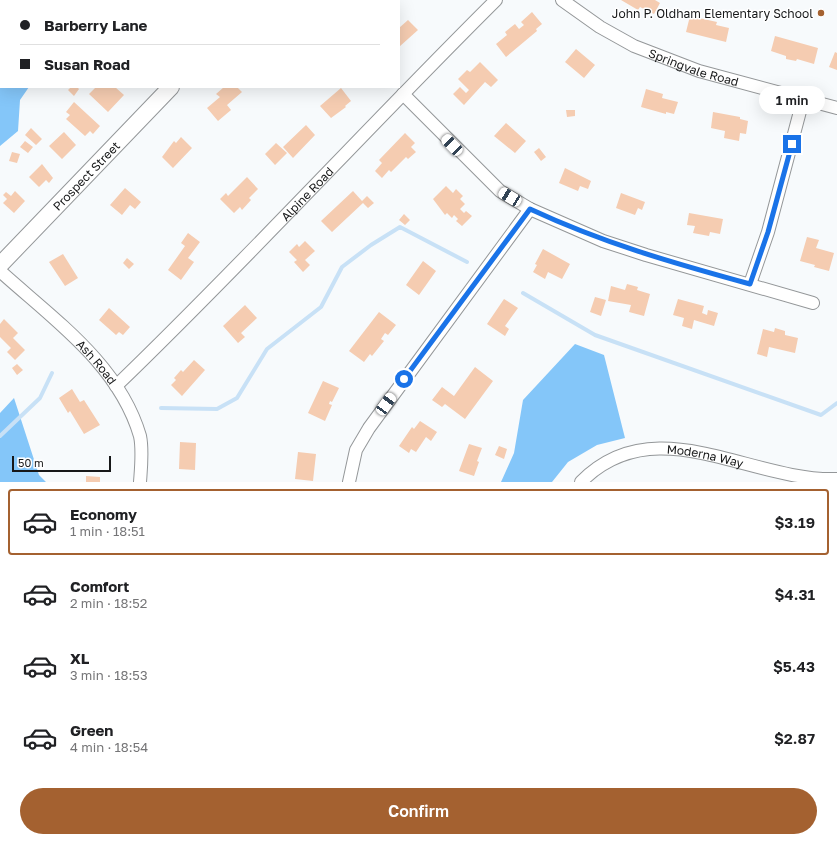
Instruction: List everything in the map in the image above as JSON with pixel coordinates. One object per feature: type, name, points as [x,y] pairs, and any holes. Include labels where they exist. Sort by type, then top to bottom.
[{"type":"street","name":"Alpine Road","points":[[116,386],[180,325],[496,0]]},
{"type":"street","name":"Springvale Road","points":[[562,0],[600,27],[634,46],[699,71],[837,108]]},
{"type":"street","name":"Prospect Street","points":[[0,265],[170,88]]},
{"type":"street","points":[[403,94],[500,191],[530,209],[570,227],[625,248],[813,303]]},
{"type":"street","points":[[750,284],[768,232],[803,100]]},
{"type":"street","points":[[349,482],[356,450],[369,428],[530,209]]},
{"type":"street","name":"Ash Road","points":[[0,271],[77,340],[102,366],[122,393],[140,437],[140,482]]},
{"type":"street","name":"Moderna Way","points":[[581,482],[600,465],[628,452],[670,448],[786,474],[817,479],[837,479]]},
{"type":"shaded area","points":[[0,88],[28,88],[20,100],[18,131],[0,146]]},
{"type":"shaded area","points":[[575,344],[604,355],[625,438],[597,445],[568,462],[552,482],[501,482],[514,453],[523,400]]},
{"type":"shaded area","points":[[14,398],[39,475],[46,482],[0,482],[0,413]]},
{"type":"building","points":[[621,0],[655,0],[660,3],[654,14],[640,7],[638,10]]},
{"type":"building","points":[[532,12],[542,24],[536,29],[537,31],[506,57],[496,44],[507,35],[505,32],[515,24],[519,29],[524,25],[521,22]]},
{"type":"building","points":[[690,16],[717,22],[716,25],[729,28],[726,42],[686,32]]},
{"type":"building","points":[[408,20],[418,30],[400,46],[400,27]]},
{"type":"building","points":[[775,36],[818,48],[814,64],[797,59],[796,61],[786,59],[786,56],[771,51]]},
{"type":"building","points":[[576,49],[595,65],[584,78],[565,62]]},
{"type":"building","points":[[835,52],[837,53],[837,70],[829,67]]},
{"type":"building","points":[[480,62],[498,80],[491,87],[485,82],[464,105],[453,94],[460,87],[466,93],[469,90],[458,79],[467,70],[470,72]]},
{"type":"building","points":[[70,88],[79,89],[74,96],[68,90]]},
{"type":"building","points":[[95,88],[116,88],[124,95],[108,112],[89,94]]},
{"type":"building","points":[[223,88],[238,88],[242,92],[227,105],[231,110],[218,121],[207,108],[220,97],[216,94]]},
{"type":"building","points":[[341,88],[351,101],[345,106],[346,107],[331,118],[320,106]]},
{"type":"building","points":[[646,89],[663,94],[662,98],[678,102],[674,114],[666,112],[666,114],[641,107]]},
{"type":"building","points":[[74,102],[100,126],[93,134],[90,131],[85,136],[66,119],[70,115],[66,112]]},
{"type":"building","points":[[566,110],[575,110],[575,116],[567,117]]},
{"type":"building","points":[[713,112],[740,117],[740,119],[748,121],[746,134],[740,133],[739,141],[724,138],[725,131],[711,128]]},
{"type":"building","points":[[506,123],[526,141],[515,153],[494,136]]},
{"type":"building","points":[[306,125],[315,135],[293,158],[283,147]]},
{"type":"building","points":[[31,128],[42,139],[36,145],[25,135]]},
{"type":"building","points":[[64,132],[76,145],[62,159],[49,146]]},
{"type":"building","points":[[405,133],[415,143],[411,147],[416,152],[408,159],[406,157],[391,172],[389,170],[382,178],[375,171],[382,163],[379,160]]},
{"type":"building","points":[[181,137],[192,148],[173,168],[162,157],[174,141],[176,143]]},
{"type":"building","points":[[25,141],[33,147],[28,153],[20,147]]},
{"type":"building","points":[[276,143],[287,153],[275,165],[265,154]]},
{"type":"building","points":[[539,148],[546,157],[541,161],[534,152]]},
{"type":"building","points":[[12,152],[20,154],[17,163],[9,161]]},
{"type":"building","points":[[42,164],[53,178],[49,183],[46,180],[39,187],[29,177]]},
{"type":"building","points":[[565,168],[591,181],[588,189],[580,186],[578,191],[559,183]]},
{"type":"building","points":[[247,177],[258,189],[249,198],[251,200],[242,210],[240,207],[234,213],[220,199],[226,193],[228,196]]},
{"type":"building","points":[[446,186],[453,193],[456,189],[463,196],[460,199],[465,204],[460,209],[464,213],[466,211],[472,216],[462,226],[456,221],[458,219],[454,215],[452,218],[447,213],[445,215],[433,199]]},
{"type":"building","points":[[125,188],[141,202],[135,209],[130,205],[122,215],[110,205]]},
{"type":"building","points":[[15,191],[25,201],[14,213],[3,203],[7,199],[3,195],[6,192],[11,196]]},
{"type":"building","points":[[353,191],[362,201],[367,196],[374,203],[368,208],[363,203],[332,232],[321,221]]},
{"type":"building","points":[[621,193],[645,202],[642,210],[638,208],[635,215],[616,208]]},
{"type":"building","points":[[689,213],[723,219],[720,234],[710,232],[709,236],[693,233],[695,226],[687,225]]},
{"type":"building","points":[[404,214],[410,220],[405,225],[399,220]]},
{"type":"building","points":[[188,233],[200,242],[188,258],[194,262],[181,280],[168,270],[185,246],[181,243]]},
{"type":"building","points":[[807,237],[819,240],[816,248],[834,253],[829,271],[800,261]]},
{"type":"building","points":[[305,241],[315,251],[305,260],[310,265],[303,272],[294,262],[297,260],[289,252],[297,244],[299,247]]},
{"type":"building","points":[[543,249],[570,264],[562,279],[548,272],[545,279],[533,272],[537,265],[535,264]]},
{"type":"building","points":[[63,254],[78,278],[65,286],[49,262]]},
{"type":"building","points":[[127,258],[134,264],[129,269],[123,263]]},
{"type":"building","points":[[423,261],[436,271],[419,295],[406,285]]},
{"type":"building","points":[[627,284],[638,287],[637,290],[650,294],[644,316],[629,312],[631,305],[608,301],[611,286],[625,290]]},
{"type":"building","points":[[595,297],[606,300],[601,316],[590,312]]},
{"type":"building","points":[[504,299],[518,308],[505,326],[509,329],[505,336],[487,324]]},
{"type":"building","points":[[678,299],[704,306],[702,313],[707,315],[708,310],[718,313],[714,326],[694,320],[692,329],[682,326],[684,318],[673,315]]},
{"type":"building","points":[[245,305],[257,318],[241,333],[245,337],[238,343],[223,326]]},
{"type":"building","points":[[109,308],[130,327],[123,335],[119,332],[116,335],[99,320]]},
{"type":"building","points":[[379,312],[396,325],[388,335],[385,333],[381,339],[384,341],[372,356],[370,354],[364,362],[349,351]]},
{"type":"building","points":[[4,319],[18,333],[13,338],[25,350],[15,360],[7,352],[11,348],[0,337],[0,324]]},
{"type":"building","points":[[775,328],[785,331],[785,335],[798,338],[795,353],[769,347],[767,357],[757,354],[763,329],[774,332]]},
{"type":"building","points":[[194,360],[205,370],[182,396],[171,385],[176,380],[174,378],[181,370],[183,372]]},
{"type":"building","points":[[17,364],[23,370],[17,375],[12,368]]},
{"type":"building","points":[[475,367],[493,381],[465,419],[445,404],[442,407],[432,400],[442,387],[454,396]]},
{"type":"building","points":[[323,381],[339,388],[332,402],[330,401],[329,404],[332,405],[325,421],[308,413]]},
{"type":"building","points":[[72,389],[80,402],[84,400],[100,425],[84,434],[70,411],[68,413],[59,398]]},
{"type":"building","points":[[420,421],[437,432],[431,441],[426,437],[416,452],[411,449],[409,453],[399,446],[412,427],[414,429]]},
{"type":"building","points":[[180,442],[196,443],[195,470],[179,469]]},
{"type":"building","points":[[469,444],[482,448],[477,461],[479,462],[474,476],[459,471]]},
{"type":"building","points":[[499,446],[507,449],[504,459],[495,455]]},
{"type":"building","points":[[298,452],[316,454],[313,481],[295,479]]},
{"type":"building","points":[[86,476],[100,477],[100,482],[86,482]]},
{"type":"waterway","points":[[161,408],[217,409],[237,398],[267,349],[321,307],[342,267],[371,245],[400,227],[467,262]]},
{"type":"waterway","points":[[523,293],[595,335],[821,415],[837,403]]},
{"type":"waterway","points":[[0,436],[40,398],[52,373]]},
{"type":"place","name":"John P. Oldham Elementary School","points":[[821,13]]},
{"type":"route","points":[[404,379],[530,209],[603,241],[646,255],[750,284],[768,232],[792,144]]}]
